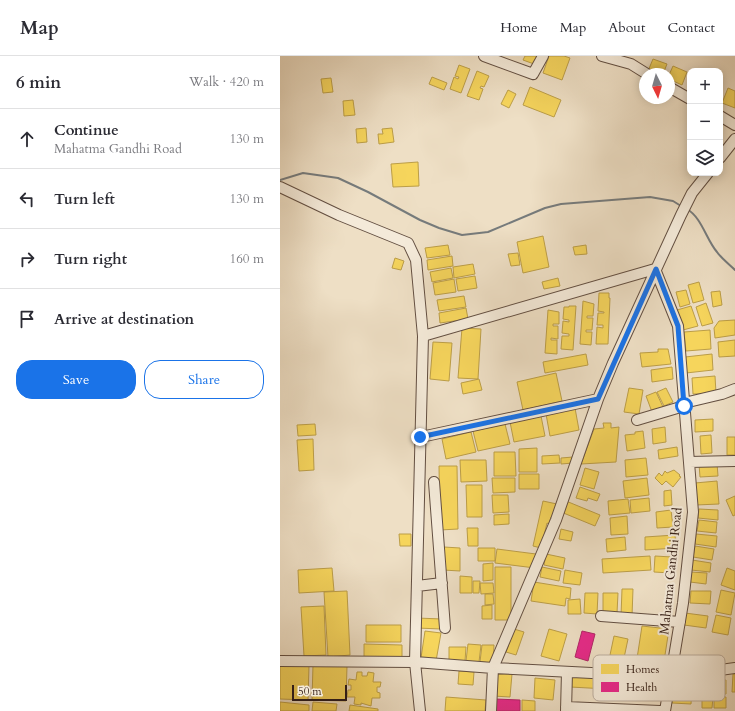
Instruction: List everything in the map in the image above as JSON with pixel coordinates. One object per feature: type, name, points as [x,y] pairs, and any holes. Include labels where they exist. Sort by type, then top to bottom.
[{"type":"street","points":[[484,56],[533,74],[543,56]]},
{"type":"street","points":[[602,56],[631,64],[639,69]]},
{"type":"street","points":[[675,90],[687,97]]},
{"type":"street","points":[[723,118],[735,125]]},
{"type":"street","points":[[723,154],[735,139]]},
{"type":"street","points":[[491,711],[493,668],[556,520],[598,399],[656,269],[692,193],[706,176]]},
{"type":"street","points":[[280,187],[339,215],[408,243],[416,260],[423,336],[415,662],[420,711]]},
{"type":"street","points":[[423,336],[656,269]]},
{"type":"street","name":"Mahatma Gandhi Road","points":[[656,269],[678,326],[693,512],[680,622],[674,655]]},
{"type":"street","points":[[637,420],[735,389]]},
{"type":"street","points":[[420,437],[598,399]]},
{"type":"street","points":[[689,462],[735,461]]},
{"type":"street","points":[[434,482],[446,628]]},
{"type":"street","points":[[417,586],[442,583]]},
{"type":"street","points":[[601,616],[680,622]]},
{"type":"street","points":[[280,661],[415,662],[593,673]]},
{"type":"street","points":[[725,669],[735,668]]},
{"type":"street","points":[[566,672],[566,709],[660,711]]},
{"type":"street","name":"Mahatma Gandhi Road","points":[[665,711],[666,701]]},
{"type":"building: Homes","points":[[525,56],[537,56],[534,64],[523,60]]},
{"type":"building: Homes","points":[[549,56],[564,56],[570,58],[562,80],[543,73]]},
{"type":"building: Homes","points":[[653,59],[667,64],[665,68],[649,68]]},
{"type":"building: Homes","points":[[459,65],[470,69],[461,93],[450,89],[454,77],[458,79],[459,77],[455,76]]},
{"type":"building: Homes","points":[[673,66],[687,72],[682,85],[675,82],[675,68],[672,68]]},
{"type":"building: Homes","points":[[477,71],[489,76],[484,87],[481,86],[480,88],[483,89],[479,100],[467,96]]},
{"type":"building: Homes","points":[[432,77],[447,83],[444,90],[429,84]]},
{"type":"building: Homes","points":[[331,78],[333,92],[323,93],[321,79]]},
{"type":"building: Homes","points":[[530,87],[561,100],[554,117],[523,105]]},
{"type":"building: Homes","points":[[728,88],[735,91],[735,108],[723,103]]},
{"type":"building: Homes","points":[[508,90],[516,94],[509,108],[501,104]]},
{"type":"building: Homes","points":[[353,100],[355,115],[344,116],[343,101]]},
{"type":"building: Homes","points":[[366,128],[367,142],[357,143],[356,129]]},
{"type":"building: Homes","points":[[392,128],[394,142],[379,144],[378,134],[383,134],[382,129]]},
{"type":"building: Homes","points":[[418,162],[419,186],[393,187],[391,164]]},
{"type":"building: Homes","points":[[543,236],[549,267],[523,273],[517,242]]},
{"type":"building: Homes","points":[[448,245],[450,255],[427,258],[425,248]]},
{"type":"building: Homes","points":[[586,245],[587,254],[575,255],[573,247]]},
{"type":"building: Homes","points":[[518,253],[520,265],[511,266],[508,254]]},
{"type":"building: Homes","points":[[452,256],[453,266],[428,270],[427,260]]},
{"type":"building: Homes","points":[[395,258],[404,261],[401,270],[392,268]]},
{"type":"building: Homes","points":[[473,264],[475,274],[454,278],[453,267]]},
{"type":"building: Homes","points":[[451,268],[453,278],[432,282],[430,272]]},
{"type":"building: Homes","points":[[475,276],[477,288],[458,291],[456,279]]},
{"type":"building: Homes","points":[[558,278],[560,286],[544,289],[542,282]]},
{"type":"building: Homes","points":[[454,279],[456,292],[435,295],[433,283]]},
{"type":"building: Homes","points":[[699,282],[704,300],[693,303],[688,285]]},
{"type":"building: Homes","points":[[686,290],[690,304],[680,307],[676,292]]},
{"type":"building: Homes","points":[[720,291],[722,305],[713,307],[711,292]]},
{"type":"building: Homes","points":[[599,293],[609,293],[610,298],[608,344],[596,344],[597,327],[603,328],[603,325],[597,325],[598,313],[604,313],[598,311]]},
{"type":"building: Homes","points":[[464,296],[466,307],[439,311],[437,300]]},
{"type":"building: Homes","points":[[583,301],[594,304],[593,316],[587,316],[587,318],[593,318],[592,330],[586,330],[586,332],[592,332],[591,345],[580,344]]},
{"type":"building: Homes","points":[[706,303],[713,323],[702,326],[696,307]]},
{"type":"building: Homes","points":[[576,306],[573,350],[561,349],[562,336],[569,336],[569,334],[562,333],[563,321],[569,322],[569,320],[563,319],[564,307]]},
{"type":"building: Homes","points":[[691,306],[698,326],[683,330],[677,310]]},
{"type":"building: Homes","points":[[466,308],[468,319],[440,323],[439,313]]},
{"type":"building: Homes","points":[[548,310],[559,312],[559,324],[553,324],[553,326],[558,326],[558,339],[551,338],[551,340],[557,340],[557,354],[545,353]]},
{"type":"building: Homes","points":[[735,320],[735,335],[715,338],[714,328],[719,321]]},
{"type":"building: Homes","points":[[462,328],[481,329],[478,379],[458,378]]},
{"type":"building: Homes","points":[[710,330],[711,349],[686,351],[684,332]]},
{"type":"building: Homes","points":[[735,340],[735,356],[719,357],[718,342]]},
{"type":"building: Homes","points":[[433,342],[452,343],[449,381],[430,379]]},
{"type":"building: Homes","points":[[658,349],[668,349],[671,364],[642,367],[640,353],[658,352]]},
{"type":"building: Homes","points":[[586,354],[588,365],[545,373],[543,362]]},
{"type":"building: Homes","points":[[712,354],[713,370],[686,373],[685,357]]},
{"type":"building: Homes","points":[[672,367],[673,379],[652,382],[651,370]]},
{"type":"building: Homes","points":[[556,373],[562,401],[523,410],[517,382]]},
{"type":"building: Homes","points":[[715,376],[716,393],[693,394],[692,378]]},
{"type":"building: Homes","points":[[479,379],[482,390],[463,394],[461,383]]},
{"type":"building: Homes","points":[[629,388],[643,390],[639,414],[624,412]]},
{"type":"building: Homes","points":[[666,388],[673,402],[664,406],[657,392]]},
{"type":"building: Homes","points":[[656,392],[663,407],[652,412],[646,396]]},
{"type":"building: Homes","points":[[575,408],[579,430],[550,436],[546,414]]},
{"type":"building: Homes","points":[[541,416],[545,436],[514,442],[510,422]]},
{"type":"building: Homes","points":[[713,419],[713,431],[695,432],[695,420]]},
{"type":"building: Homes","points":[[603,423],[611,423],[611,428],[619,427],[616,462],[581,464],[594,429],[604,428]]},
{"type":"building: Homes","points":[[315,424],[316,435],[298,436],[297,425]]},
{"type":"building: Homes","points":[[505,424],[510,444],[478,451],[473,431]]},
{"type":"building: Homes","points":[[665,427],[666,442],[653,444],[652,429]]},
{"type":"building: Homes","points":[[643,431],[645,448],[627,451],[625,435]]},
{"type":"building: Homes","points":[[471,432],[476,452],[446,459],[442,439]]},
{"type":"building: Homes","points":[[711,435],[712,453],[701,454],[700,436]]},
{"type":"building: Homes","points":[[727,437],[735,437],[735,455],[727,455]]},
{"type":"building: Homes","points":[[313,439],[314,470],[299,471],[297,440]]},
{"type":"building: Homes","points":[[677,447],[678,456],[659,459],[658,450]]},
{"type":"building: Homes","points":[[537,448],[537,472],[519,472],[519,449]]},
{"type":"building: Homes","points":[[494,452],[515,452],[516,476],[494,476]]},
{"type":"building: Homes","points":[[559,455],[560,463],[542,464],[542,456]]},
{"type":"building: Homes","points":[[573,457],[573,463],[561,464],[561,458]]},
{"type":"building: Homes","points":[[646,458],[648,475],[626,477],[625,460]]},
{"type":"building: Homes","points":[[460,460],[486,460],[487,481],[461,482]]},
{"type":"building: Homes","points":[[717,463],[718,476],[700,477],[699,464]]},
{"type":"building: Homes","points":[[439,466],[457,466],[458,529],[440,530]]},
{"type":"building: Homes","points":[[585,468],[599,472],[594,489],[580,485]]},
{"type":"building: Homes","points":[[674,470],[681,477],[673,487],[666,481],[662,485],[655,478],[659,473],[662,476],[665,471],[667,473]]},
{"type":"building: Homes","points":[[519,474],[539,474],[539,489],[519,489]]},
{"type":"building: Homes","points":[[492,478],[515,478],[515,492],[493,493]]},
{"type":"building: Homes","points":[[647,478],[649,495],[625,498],[623,481]]},
{"type":"building: Homes","points":[[717,481],[719,504],[696,505],[695,483]]},
{"type":"building: Homes","points":[[466,485],[482,485],[482,517],[467,517]]},
{"type":"building: Homes","points":[[580,487],[600,494],[597,501],[588,498],[587,501],[576,498]]},
{"type":"building: Homes","points":[[671,490],[672,505],[664,506],[664,491]]},
{"type":"building: Homes","points":[[492,495],[508,495],[509,512],[493,513]]},
{"type":"building: Homes","points":[[735,496],[735,515],[733,516],[726,500]]},
{"type":"building: Homes","points":[[649,498],[650,511],[631,513],[630,500]]},
{"type":"building: Homes","points":[[628,499],[630,513],[609,515],[608,501]]},
{"type":"building: Homes","points":[[543,501],[557,504],[554,518],[551,517],[549,524],[547,523],[541,548],[533,546]]},
{"type":"building: Homes","points":[[566,501],[600,515],[595,526],[561,512]]},
{"type":"building: Homes","points":[[699,509],[718,510],[718,520],[698,518]]},
{"type":"building: Homes","points":[[671,510],[673,527],[657,528],[656,512]]},
{"type":"building: Homes","points":[[509,514],[509,524],[494,525],[494,515]]},
{"type":"building: Homes","points":[[627,516],[628,534],[611,535],[610,518]]},
{"type":"building: Homes","points":[[699,520],[717,522],[716,533],[697,531]]},
{"type":"building: Homes","points":[[467,528],[478,528],[478,546],[468,546]]},
{"type":"building: Homes","points":[[561,529],[573,532],[571,541],[559,539]]},
{"type":"building: Homes","points":[[399,534],[411,534],[411,546],[400,546]]},
{"type":"building: Homes","points":[[696,534],[717,536],[716,547],[695,544]]},
{"type":"building: Homes","points":[[675,535],[676,548],[645,550],[645,537]]},
{"type":"building: Homes","points":[[625,537],[626,550],[607,552],[606,539]]},
{"type":"building: Homes","points":[[695,546],[714,549],[712,560],[693,557]]},
{"type":"building: Homes","points":[[444,547],[460,548],[460,571],[443,570]]},
{"type":"building: Homes","points":[[478,548],[495,548],[495,561],[478,561]]},
{"type":"building: Homes","points":[[497,549],[536,554],[535,568],[495,563]]},
{"type":"building: Homes","points":[[546,554],[565,558],[563,569],[544,565]]},
{"type":"building: Homes","points":[[650,556],[651,570],[603,573],[602,559]]},
{"type":"building: Homes","points":[[655,556],[672,557],[671,573],[654,572]]},
{"type":"building: Homes","points":[[692,560],[711,563],[710,572],[691,570]]},
{"type":"building: Homes","points":[[493,563],[493,580],[483,581],[483,564]]},
{"type":"building: Homes","points":[[495,567],[511,567],[511,620],[495,620]]},
{"type":"building: Homes","points":[[542,567],[561,571],[559,581],[540,577]]},
{"type":"building: Homes","points":[[332,568],[334,591],[299,593],[298,570]]},
{"type":"building: Homes","points":[[727,568],[735,571],[735,590],[721,585]]},
{"type":"building: Homes","points":[[565,570],[582,573],[580,585],[563,583]]},
{"type":"building: Homes","points":[[691,572],[707,573],[706,584],[690,582]]},
{"type":"building: Homes","points":[[460,576],[472,577],[472,593],[460,593]]},
{"type":"building: Homes","points":[[473,581],[480,581],[479,593],[473,593]]},
{"type":"building: Homes","points":[[534,582],[571,588],[570,599],[566,598],[565,606],[531,601]]},
{"type":"building: Homes","points":[[480,583],[493,583],[494,593],[481,594]]},
{"type":"building: Homes","points":[[622,589],[633,589],[632,616],[621,616]]},
{"type":"building: Homes","points":[[721,590],[735,593],[731,615],[716,612]]},
{"type":"building: Homes","points":[[347,591],[350,655],[328,657],[324,592]]},
{"type":"building: Homes","points":[[691,591],[711,591],[710,604],[690,603]]},
{"type":"building: Homes","points":[[585,593],[598,593],[597,614],[584,613]]},
{"type":"building: Homes","points":[[603,593],[618,593],[617,613],[603,613]]},
{"type":"building: Homes","points":[[485,594],[493,594],[494,604],[485,605]]},
{"type":"building: Homes","points":[[580,599],[581,614],[568,614],[568,600]]},
{"type":"building: Homes","points":[[492,605],[492,619],[482,619],[482,606]]},
{"type":"building: Homes","points":[[324,606],[326,655],[304,656],[301,607]]},
{"type":"building: Homes","points":[[685,613],[708,616],[706,628],[684,625]]},
{"type":"building: Homes","points":[[716,615],[731,618],[728,635],[712,632]]},
{"type":"building: Homes","points":[[417,618],[442,619],[441,629],[417,628]]},
{"type":"building: Homes","points":[[366,625],[401,625],[401,642],[366,642]]},
{"type":"building: Homes","points":[[642,626],[669,629],[665,655],[638,655]]},
{"type":"building: Homes","points":[[514,629],[524,632],[516,655],[506,652]]},
{"type":"building: Homes","points":[[549,629],[567,634],[559,661],[541,656]]},
{"type":"building: Homes","points":[[425,631],[441,633],[436,661],[421,658]]},
{"type":"building: Homes","points":[[614,636],[628,639],[625,655],[610,655]]},
{"type":"building: Homes","points":[[364,644],[402,645],[402,657],[364,657]]},
{"type":"building: Homes","points":[[468,644],[481,645],[479,662],[466,661]]},
{"type":"building: Homes","points":[[482,645],[494,645],[493,663],[480,662]]},
{"type":"building: Homes","points":[[449,647],[466,647],[465,661],[449,660]]},
{"type":"building: Homes","points":[[280,665],[309,666],[308,700],[280,699]]},
{"type":"building: Homes","points":[[313,665],[347,666],[346,701],[312,700]]},
{"type":"building: Homes","points":[[459,671],[474,672],[473,685],[458,684]]},
{"type":"building: Homes","points":[[357,672],[362,672],[362,676],[367,676],[368,672],[374,673],[373,682],[381,682],[380,687],[377,687],[377,692],[380,693],[380,698],[372,698],[371,706],[361,703],[361,705],[354,704],[355,697],[347,697],[348,690],[351,690],[351,685],[348,685],[349,679],[356,680]]},
{"type":"building: Homes","points":[[494,674],[512,674],[510,697],[493,696]]},
{"type":"building: Homes","points":[[571,674],[593,675],[593,688],[570,687]]},
{"type":"building: Homes","points":[[733,674],[735,674],[735,692],[732,692]]},
{"type":"building: Homes","points":[[535,678],[555,680],[553,700],[534,698]]},
{"type":"building: Homes","points":[[725,680],[726,680],[725,694]]},
{"type":"building: Homes","points":[[446,697],[486,700],[485,711],[445,711]]},
{"type":"building: Homes","points":[[726,697],[726,708],[714,708],[714,701],[725,701]]},
{"type":"building: Homes","points":[[522,700],[535,701],[535,711],[522,711]]},
{"type":"building: Homes","points":[[672,701],[691,701],[691,704],[672,703]]},
{"type":"building: Homes","points":[[702,701],[713,701],[712,708],[702,708]]},
{"type":"building: Homes","points":[[280,702],[309,705],[309,711],[280,711]]},
{"type":"building: Homes","points":[[313,702],[337,704],[336,711],[312,711]]},
{"type":"building: Homes","points":[[350,705],[378,709],[378,711],[349,711]]},
{"type":"building: Health","points":[[582,631],[595,634],[588,661],[575,657]]},
{"type":"building: Health","points":[[495,699],[520,700],[520,711],[495,711]]},
{"type":"waterway","points":[[280,180],[303,173],[338,178],[368,192],[420,220],[462,235],[488,232],[545,208],[561,204],[650,197],[673,201],[681,206]]},
{"type":"waterway","points":[[687,209],[700,223],[719,255],[735,270]]},
{"type":"route","points":[[420,437],[598,399],[656,269],[678,326],[684,406]]}]
